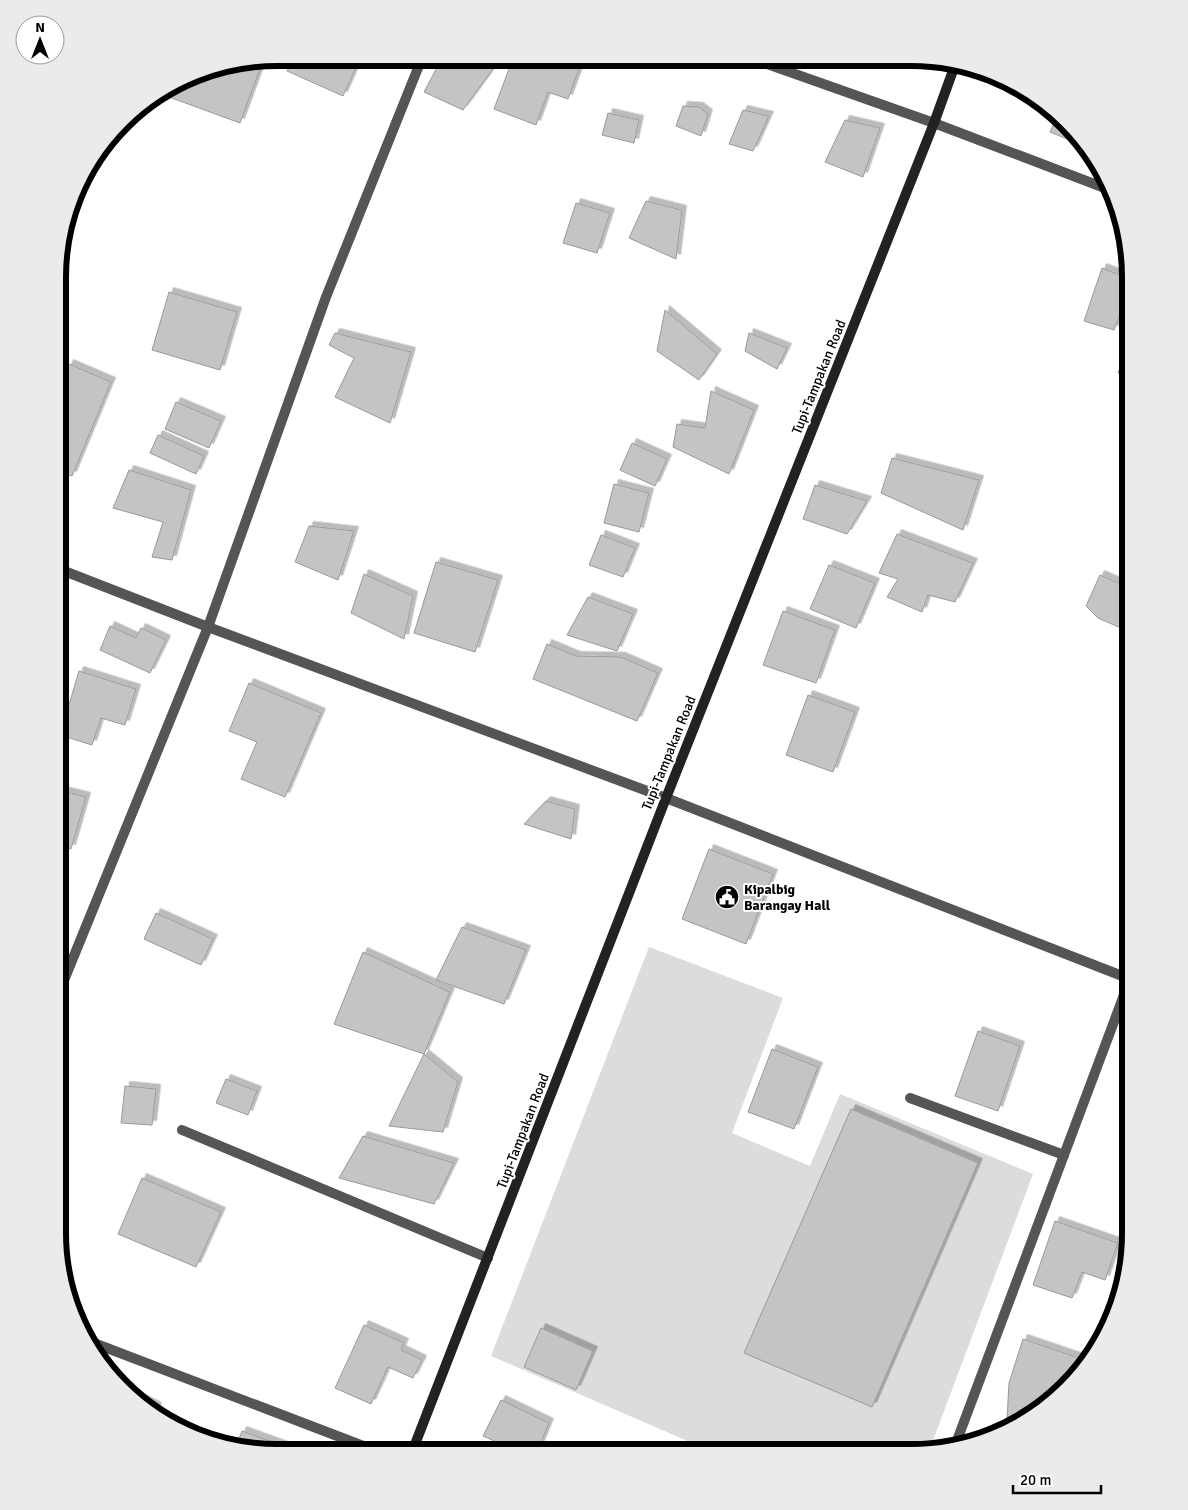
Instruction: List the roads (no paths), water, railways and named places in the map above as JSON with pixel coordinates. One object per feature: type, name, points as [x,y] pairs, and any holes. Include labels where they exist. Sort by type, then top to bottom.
[{"type":"main road","name":"Tupi-Tampakan Road","points":[[415,1444],[666,798],[934,123],[953,70]]},
{"type":"street","points":[[66,975],[208,627],[326,297],[419,66]]},
{"type":"street","points":[[773,66],[934,123],[1101,187]]},
{"type":"street","points":[[66,572],[208,627],[666,798],[1122,976]]},
{"type":"street","points":[[958,1439],[1122,1000]]},
{"type":"street","points":[[910,1098],[1064,1155]]},
{"type":"street","points":[[182,1130],[488,1258]]},
{"type":"street","points":[[99,1345],[358,1444]]},
{"type":"place","name":"Kipalbig Barangay Hall","points":[[727,897]]}]
